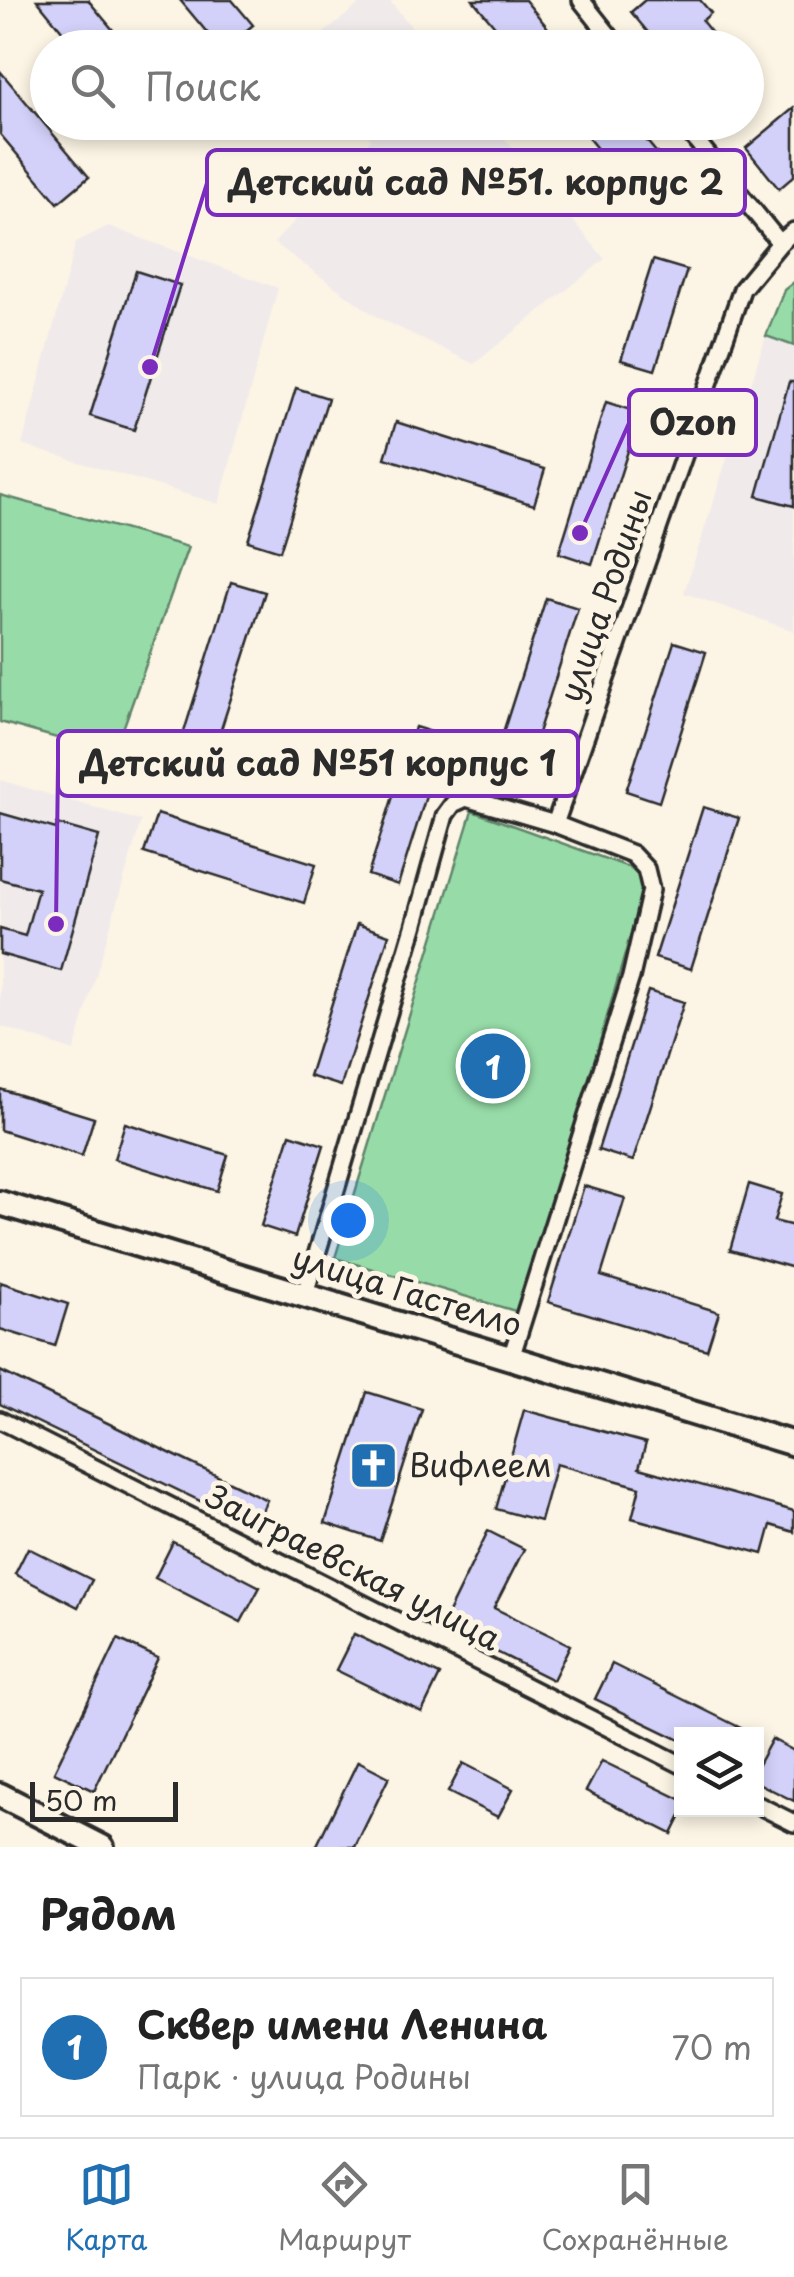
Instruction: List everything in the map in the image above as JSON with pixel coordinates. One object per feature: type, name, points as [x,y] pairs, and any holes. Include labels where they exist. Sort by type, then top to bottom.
[{"type":"street","points":[[580,0],[605,30]]},
{"type":"street","points":[[696,140],[780,243]]},
{"type":"street","name":"улица Родины","points":[[555,824],[742,289],[794,231]]},
{"type":"street","points":[[306,1294],[445,815],[453,804],[466,798],[555,824],[632,854],[646,870],[650,890],[631,977],[511,1358]]},
{"type":"street","name":"улица Гастелло","points":[[0,1203],[794,1444]]},
{"type":"street","name":"Заиграевская улица","points":[[0,1420],[674,1762]]},
{"type":"street","points":[[0,1796],[102,1847]]},
{"type":"street","points":[[764,1808],[794,1822]]},
{"type":"shaded area","points":[[364,0],[389,0],[414,30],[328,30]]},
{"type":"shaded area","points":[[370,140],[506,140],[605,259],[474,364],[377,317],[274,243]]},
{"type":"shaded area","points":[[108,226],[278,288],[219,504],[22,445],[76,242]]},
{"type":"shaded area","points":[[766,336],[794,346],[794,631],[684,593]]},
{"type":"shaded area","points":[[0,780],[141,821],[74,1051],[0,1026]]},
{"type":"green space","points":[[794,282],[794,346],[766,336],[784,290]]},
{"type":"green space","points":[[0,495],[188,547],[114,754],[0,722]]},
{"type":"green space","points":[[472,811],[648,874],[522,1313],[335,1258]]},
{"type":"building","points":[[37,0],[88,0],[113,30],[61,30]]},
{"type":"building","points":[[180,0],[232,0],[253,25],[247,30],[205,30]]},
{"type":"building","points":[[473,0],[525,0],[550,30],[498,30]]},
{"type":"building","points":[[645,0],[700,0],[711,13],[702,21],[709,30],[646,30],[631,12]]},
{"type":"building","points":[[0,71],[30,107],[30,140],[58,140],[89,177],[58,203],[0,134]]},
{"type":"building","points":[[794,108],[794,176],[779,189],[746,148],[756,140],[764,140],[764,133]]},
{"type":"building","points":[[590,140],[646,140],[681,182],[648,210]]},
{"type":"building","points":[[653,260],[687,270],[655,370],[621,360]]},
{"type":"building","points":[[136,271],[180,285],[134,430],[90,416]]},
{"type":"building","points":[[789,382],[794,382],[794,506],[757,496]]},
{"type":"building","points":[[296,388],[328,398],[280,551],[248,541]]},
{"type":"building","points":[[606,402],[640,413],[592,564],[559,553]]},
{"type":"building","points":[[396,422],[545,469],[534,505],[385,458]]},
{"type":"building","points":[[231,582],[265,592],[216,745],[183,735]]},
{"type":"building","points":[[546,598],[578,608],[531,755],[499,745]]},
{"type":"building","points":[[674,642],[706,652],[659,802],[626,791]]},
{"type":"building","points":[[415,727],[445,736],[398,885],[368,875]]},
{"type":"building","points":[[703,807],[739,818],[691,969],[655,958]]},
{"type":"building","points":[[0,813],[99,836],[61,971],[0,954],[0,929],[25,936],[38,889],[0,879]]},
{"type":"building","points":[[157,814],[316,864],[304,903],[144,853]]},
{"type":"building","points":[[357,924],[389,935],[341,1086],[309,1076]]},
{"type":"building","points":[[648,991],[684,1002],[633,1161],[598,1150]]},
{"type":"building","points":[[0,1089],[94,1118],[82,1156],[0,1130]]},
{"type":"building","points":[[125,1123],[228,1155],[217,1191],[114,1159]]},
{"type":"building","points":[[290,1134],[324,1145],[295,1237],[261,1226]]},
{"type":"building","points":[[749,1184],[782,1194],[774,1221],[794,1226],[794,1268],[730,1250]]},
{"type":"building","points":[[584,1186],[625,1198],[601,1276],[719,1312],[707,1350],[548,1302]]},
{"type":"building","points":[[0,1282],[68,1304],[55,1346],[0,1329]]},
{"type":"building","points":[[0,1371],[267,1500],[254,1527],[0,1404]]},
{"type":"building","name":"Вифлеем","points":[[367,1392],[422,1409],[380,1541],[325,1523]]},
{"type":"building","points":[[524,1410],[646,1443],[639,1468],[794,1511],[794,1532],[771,1525],[763,1554],[632,1518],[640,1487],[556,1464],[540,1521],[496,1509]]},
{"type":"building","points":[[488,1531],[524,1549],[494,1608],[570,1645],[553,1680],[442,1625]]},
{"type":"building","points":[[173,1542],[260,1587],[241,1622],[155,1578]]},
{"type":"building","points":[[28,1548],[92,1580],[78,1607],[15,1574]]},
{"type":"building","points":[[354,1634],[440,1675],[422,1712],[336,1670]]},
{"type":"building","points":[[118,1639],[158,1658],[94,1791],[54,1772]]},
{"type":"building","points":[[612,1664],[739,1727],[674,1727],[674,1737],[595,1699]]},
{"type":"building","points":[[772,1739],[794,1751],[794,1801],[764,1786],[764,1754]]},
{"type":"building","points":[[358,1761],[389,1777],[355,1847],[316,1847]]},
{"type":"building","points":[[602,1761],[674,1796],[674,1817],[680,1817],[672,1834],[586,1791]]},
{"type":"building","points":[[463,1763],[513,1789],[498,1817],[448,1792]]},
{"type":"place","name":"Детский сад №51. корпус 2","points":[[150,367]]},
{"type":"place","name":"Ozon","points":[[580,533]]},
{"type":"place","name":"Детский сад №51 корпус 1","points":[[56,924]]},
{"type":"place","name":"Сквер имени Ленина","points":[[493,1066]]},
{"type":"place","name":"Вифлеем","points":[[374,1466]]}]
